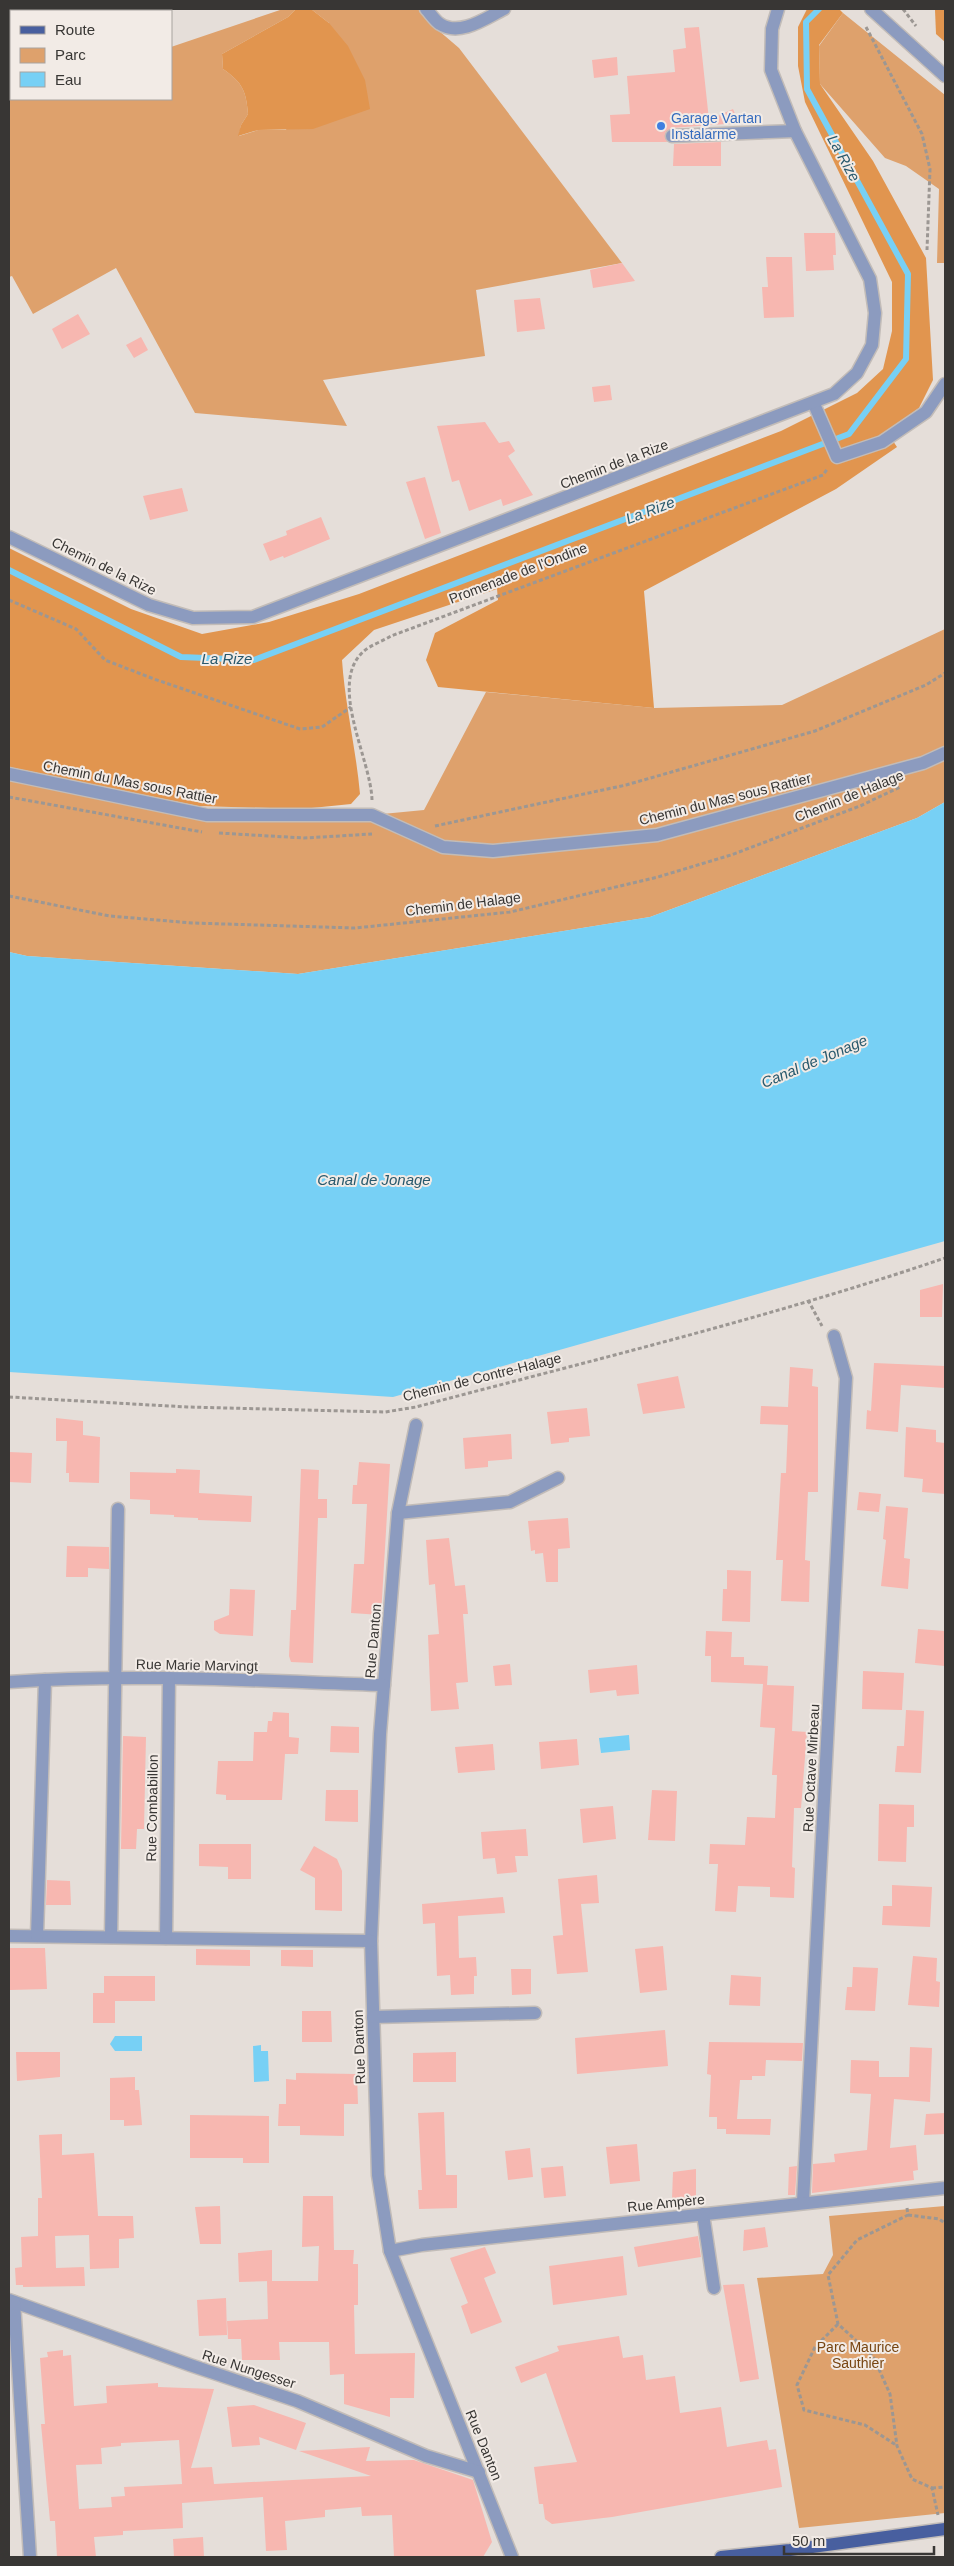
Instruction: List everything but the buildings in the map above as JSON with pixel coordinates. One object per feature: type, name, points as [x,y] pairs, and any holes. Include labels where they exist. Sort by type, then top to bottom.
[{"type":"main road","points":[[721,2557],[759,2555],[945,2529]]},
{"type":"street","points":[[426,9],[439,24],[449,28],[462,28],[504,9]]},
{"type":"street","name":"Chemin de la Rize","points":[[9,537],[149,605],[193,618],[253,617],[814,404],[834,394],[857,373],[872,345],[875,313],[870,279],[795,131],[771,70],[772,29],[778,9]]},
{"type":"street","points":[[872,10],[945,76]]},
{"type":"street","points":[[672,136],[795,131]]},
{"type":"street","points":[[814,404],[837,457],[882,442],[926,412],[945,384]]},
{"type":"street","name":"Chemin du Mas sous Rattier","points":[[9,774],[207,815],[372,815],[443,847],[493,851],[657,835],[923,763],[945,753]]},
{"type":"street","name":"Rue Octave Mirbeau","points":[[803,2202],[846,1378],[834,1336]]},
{"type":"street","name":"Rue Danton","points":[[416,1425],[398,1513],[384,1685],[371,1940],[378,2175],[390,2251],[512,2557]]},
{"type":"street","points":[[398,1513],[510,1502],[558,1478]]},
{"type":"street","points":[[111,1937],[117,1678],[118,1509]]},
{"type":"street","name":"Rue Marie Marvingt","points":[[9,1682],[168,1678],[384,1685]]},
{"type":"street","name":"Rue Combabillon","points":[[166,1938],[168,1678]]},
{"type":"street","points":[[37,1936],[45,1680]]},
{"type":"street","points":[[9,1936],[371,1940]]},
{"type":"street","points":[[373,2016],[535,2013]]},
{"type":"street","name":"Rue Ampère","points":[[390,2251],[422,2245],[945,2188]]},
{"type":"street","points":[[703,2214],[714,2288]]},
{"type":"street","points":[[12,2301],[30,2557]]},
{"type":"street","name":"Rue Nungesser","points":[[12,2301],[297,2401],[426,2456],[479,2472]]},
{"type":"path","points":[[872,10],[864,23],[922,134],[930,169],[927,250]]},
{"type":"path","name":"Promenade de l'Ondine","points":[[372,815],[372,793],[351,707],[349,674],[363,651],[391,636],[823,475],[837,457]]},
{"type":"path","points":[[9,600],[76,629],[105,660],[154,679],[300,729],[322,727],[351,707]]},
{"type":"path","points":[[409,832],[626,785],[815,731],[926,685],[945,673]]},
{"type":"path","name":"Chemin de Halage","points":[[9,896],[110,916],[192,923],[355,928],[510,912],[658,877],[731,855],[860,806],[904,786]]},
{"type":"path","name":"Chemin de Contre-Halage","points":[[9,1397],[186,1407],[385,1412],[416,1407],[709,1330],[881,1280],[945,1258]]},
{"type":"path","points":[[808,1300],[822,1327]]},
{"type":"path","points":[[905,2192],[908,2215]]},
{"type":"path","points":[[945,2223],[908,2215],[857,2240],[828,2275],[838,2324],[873,2356],[890,2394],[897,2446],[912,2479],[932,2488],[945,2487]]},
{"type":"path","points":[[838,2324],[815,2347],[797,2385],[804,2410],[865,2425],[897,2446]]},
{"type":"path","points":[[932,2488],[939,2517]]},
{"type":"green space","points":[[9,9],[116,10],[10,10],[10,100],[172,100],[172,47],[283,9],[296,9],[288,17],[222,54],[223,69],[239,83],[246,99],[248,114],[241,125],[239,136],[258,130],[286,130],[329,23],[311,9],[423,9],[438,30],[459,48],[622,263],[476,290],[485,356],[323,380],[347,426],[195,413],[116,268],[33,314],[12,276],[9,277]]},
{"type":"green space","points":[[843,13],[945,95],[945,263],[937,263],[939,189],[906,166],[885,158],[820,84],[819,46]]},
{"type":"green space","points":[[945,629],[945,802],[917,818],[650,917],[298,974],[27,956],[9,952],[9,774],[207,815],[372,815],[424,810],[486,692],[654,708],[782,705]]},
{"type":"green space","name":"Parc Maurice Sauthier","points":[[945,2206],[945,2513],[799,2528],[757,2278],[823,2274],[833,2255],[829,2216]]},
{"type":"shaded area","points":[[296,9],[311,9],[329,23],[348,46],[365,80],[370,109],[313,129],[258,130],[238,136],[241,125],[248,114],[246,99],[239,83],[223,69],[222,54],[288,17]]},
{"type":"shaded area","points":[[807,9],[839,9],[843,13],[819,45],[820,84],[873,161],[926,258],[933,380],[919,408],[887,432],[897,447],[836,489],[644,591],[654,708],[438,687],[426,660],[435,633],[498,600],[497,589],[374,630],[342,660],[360,794],[351,804],[302,809],[198,806],[9,767],[9,548],[131,609],[202,634],[269,622],[359,594],[781,431],[857,393],[883,369],[892,331],[892,282],[805,102],[798,66],[798,27]]},
{"type":"shaded area","points":[[945,9],[945,42],[936,34],[935,10]]},
{"type":"water","name":"Canal de Jonage","points":[[945,802],[945,1241],[393,1397],[9,1372],[9,952],[27,956],[298,974],[650,917],[917,818]]},
{"type":"water","points":[[629,1735],[630,1750],[601,1753],[599,1738]]},
{"type":"water","points":[[115,2036],[142,2036],[142,2051],[115,2051],[110,2044]]},
{"type":"water","points":[[261,2045],[261,2051],[268,2051],[269,2081],[254,2082],[253,2046]]},
{"type":"waterway","name":"La Rize","points":[[9,570],[181,657],[254,660],[849,434],[906,359],[908,274],[807,89],[806,22],[819,9]]},
{"type":"place","name":"Garage Vartan Instalarme","points":[[661,126]]}]
